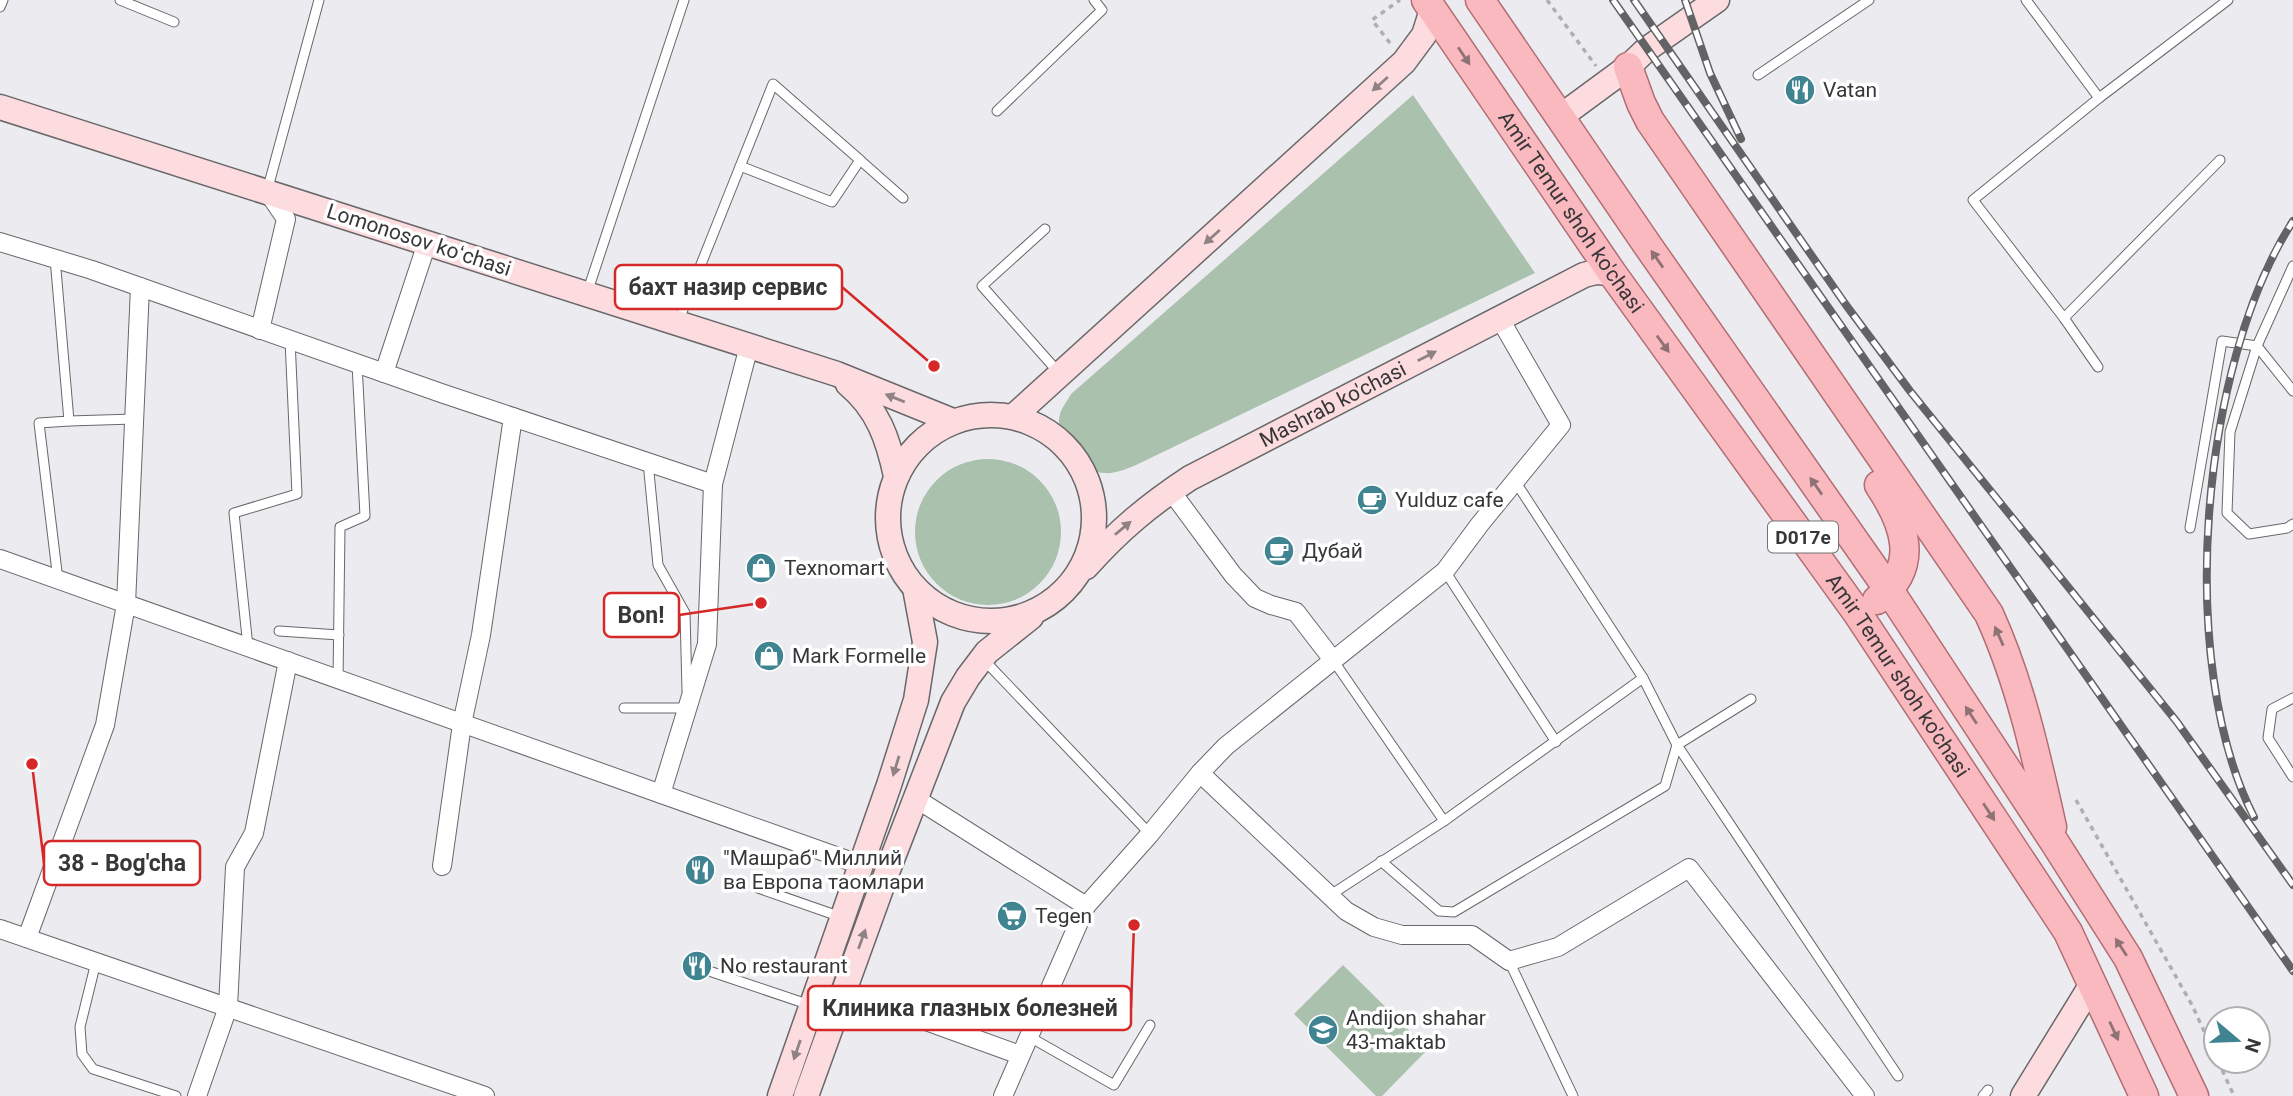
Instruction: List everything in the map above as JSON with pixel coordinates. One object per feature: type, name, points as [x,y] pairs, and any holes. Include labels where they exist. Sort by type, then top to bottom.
[{"type":"main road","name":"Amir Temur shoh ko'chasi","points":[[1480,0],[1889,590],[2055,844],[2129,958],[2194,1096]]},
{"type":"main road","points":[[1560,117],[1618,75],[1647,48],[1717,0]]},
{"type":"main road","points":[[1014,416],[1404,62],[1424,35],[1429,5]]},
{"type":"main road","name":"Amir Temur shoh ko'chasi","points":[[1429,5],[1612,273],[1858,614],[2068,932],[2144,1096]]},
{"type":"main road","points":[[1618,75],[1628,116],[1896,511],[1904,540],[1903,562],[1896,582],[1858,614]]},
{"type":"main road","points":[[1618,75],[1641,103],[1650,121],[1989,614],[2004,645],[2017,687],[2055,844]]},
{"type":"main road","name":"Lomonosov koʻchasi","points":[[0,107],[837,374],[953,421]]},
{"type":"main road","name":"Mashrab ko'chasi","points":[[806,1096],[953,702],[982,659],[1060,596],[1116,534],[1171,491],[1226,459],[1584,275],[1596,272],[1612,273]]},
{"type":"main road","points":[[837,374],[864,397],[878,419],[889,443],[896,476]]},
{"type":"main road","name":"Mashrab ko'chasi","points":[[1040,610],[1007,620],[973,620],[941,609],[915,588],[898,563],[889,534],[888,505],[896,476],[910,453],[929,434],[953,421],[983,414],[1014,416],[1046,429],[1071,451],[1088,480],[1095,513],[1091,547],[1076,578]]},
{"type":"main road","name":"Mashrab ko'chasi","points":[[780,1096],[890,785],[916,700],[925,642],[915,588]]},
{"type":"main road","points":[[2023,1096],[2092,985]]},
{"type":"street","points":[[260,330],[286,219],[267,191]]},
{"type":"street","points":[[0,242],[55,258],[357,364],[713,484]]},
{"type":"street","points":[[384,373],[427,243]]},
{"type":"street","points":[[27,938],[105,725],[126,604],[140,287]]},
{"type":"street","points":[[1003,1096],[1086,906],[1226,746],[1445,571],[1560,425],[1500,319]]},
{"type":"street","points":[[661,794],[707,644],[713,484],[749,346]]},
{"type":"street","points":[[442,866],[462,724],[481,635],[513,417]]},
{"type":"street","points":[[1171,491],[1233,575],[1255,598],[1271,606],[1296,612],[1333,660]]},
{"type":"street","points":[[0,559],[861,865]]},
{"type":"street","points":[[197,1096],[228,1007],[235,867],[254,833],[288,661]]},
{"type":"street","points":[[1200,773],[1346,911],[1374,926],[1402,935],[1472,934],[1509,961],[1558,947],[1689,869],[1865,1096]]},
{"type":"street","points":[[915,798],[1086,906]]},
{"type":"street","points":[[0,929],[485,1096]]},
{"type":"street","points":[[843,991],[1020,1055]]},
{"type":"lane","points":[[0,7],[3,0]]},
{"type":"lane","points":[[120,0],[174,22]]},
{"type":"lane","points":[[267,191],[319,0]]},
{"type":"lane","points":[[587,294],[684,0]]},
{"type":"lane","points":[[997,111],[1102,10],[1094,0]]},
{"type":"lane","points":[[1758,75],[1869,0]]},
{"type":"lane","points":[[2026,0],[2099,98]]},
{"type":"lane","points":[[2098,366],[1973,200],[2099,98],[2228,0]]},
{"type":"lane","points":[[677,323],[773,84],[903,198]]},
{"type":"lane","points":[[740,166],[832,202],[860,160]]},
{"type":"lane","points":[[2064,318],[2220,160]]},
{"type":"lane","points":[[1045,229],[982,286],[1060,374]]},
{"type":"lane","points":[[55,258],[69,421]]},
{"type":"lane","points":[[2293,266],[2257,346],[2230,432],[2227,513],[2249,534],[2287,528],[2293,524]]},
{"type":"lane","points":[[248,647],[234,513],[297,494],[290,340]]},
{"type":"lane","points":[[2190,528],[2222,341],[2257,346],[2293,391]]},
{"type":"lane","points":[[338,680],[340,527],[365,516],[357,364]]},
{"type":"lane","points":[[58,580],[39,423],[134,419]]},
{"type":"lane","points":[[624,708],[687,709],[685,613],[658,565],[648,462]]},
{"type":"lane","points":[[1515,481],[1643,678],[1677,746],[1898,1076]]},
{"type":"lane","points":[[1445,571],[1556,742]]},
{"type":"lane","points":[[279,631],[339,635]]},
{"type":"lane","points":[[982,659],[1150,834]]},
{"type":"lane","points":[[1333,660],[1444,821]]},
{"type":"lane","points":[[1329,896],[1444,821],[1643,678]]},
{"type":"lane","points":[[2293,698],[2272,709],[2268,738],[2293,777]]},
{"type":"lane","points":[[1381,861],[1439,911],[1454,912],[1665,786],[1677,746],[1751,699]]},
{"type":"lane","points":[[758,888],[843,918]]},
{"type":"lane","points":[[1509,961],[1573,1096]]},
{"type":"lane","points":[[96,962],[80,1027],[82,1054],[93,1069],[177,1096]]},
{"type":"lane","points":[[712,972],[812,1006]]},
{"type":"lane","points":[[1028,1036],[1114,1085],[1150,1025]]},
{"type":"path","points":[[1400,0],[1372,20],[1404,62]]},
{"type":"path","points":[[1547,0],[1618,75]]},
{"type":"path","points":[[2076,800],[2202,1027]]},
{"type":"path","points":[[2224,1075],[2234,1096]]},
{"type":"green space","points":[[1413,95],[1535,273],[1136,465],[1104,473],[1085,467],[1076,460],[1064,443],[1059,424],[1061,411],[1071,394]]},
{"type":"green space","points":[[988,459],[1016,465],[1039,481],[1055,504],[1061,532],[1055,560],[1039,583],[1016,599],[988,605],[960,599],[937,583],[921,560],[915,532],[921,504],[937,481],[960,465]]},
{"type":"green space","points":[[1343,965],[1428,1049],[1382,1096],[1376,1096],[1294,1014]]},
{"type":"railway","points":[[1613,0],[2293,971]]},
{"type":"railway","points":[[1634,0],[1846,305],[1910,391],[2177,722],[2293,885]]},
{"type":"railway","points":[[1685,0],[1710,73],[1741,139]]},
{"type":"railway","points":[[2254,817],[2229,753],[2214,679],[2207,599],[2209,515],[2219,432],[2237,353],[2261,282],[2293,221]]},
{"type":"place","name":"Vatan","points":[[1800,90]]},
{"type":"place","name":"бахт назир сервис","points":[[934,366]]},
{"type":"place","name":"Yulduz cafe","points":[[1372,500]]},
{"type":"place","name":"Дубай","points":[[1279,551]]},
{"type":"place","name":"Texnomart","points":[[761,568]]},
{"type":"place","name":"Bon!","points":[[761,603]]},
{"type":"place","name":"Mark Formelle","points":[[769,656]]},
{"type":"place","name":"38 - Bog'cha","points":[[32,764]]},
{"type":"place","name":"\"Машраб\" Миллий ва Европа таомлари","points":[[700,870]]},
{"type":"place","name":"Tegen","points":[[1012,916]]},
{"type":"place","name":"Клиника глазных болезней","points":[[1134,925]]},
{"type":"place","name":"No restaurant","points":[[697,966]]},
{"type":"place","name":"Andijon shahar 43-maktab","points":[[1323,1030]]}]
